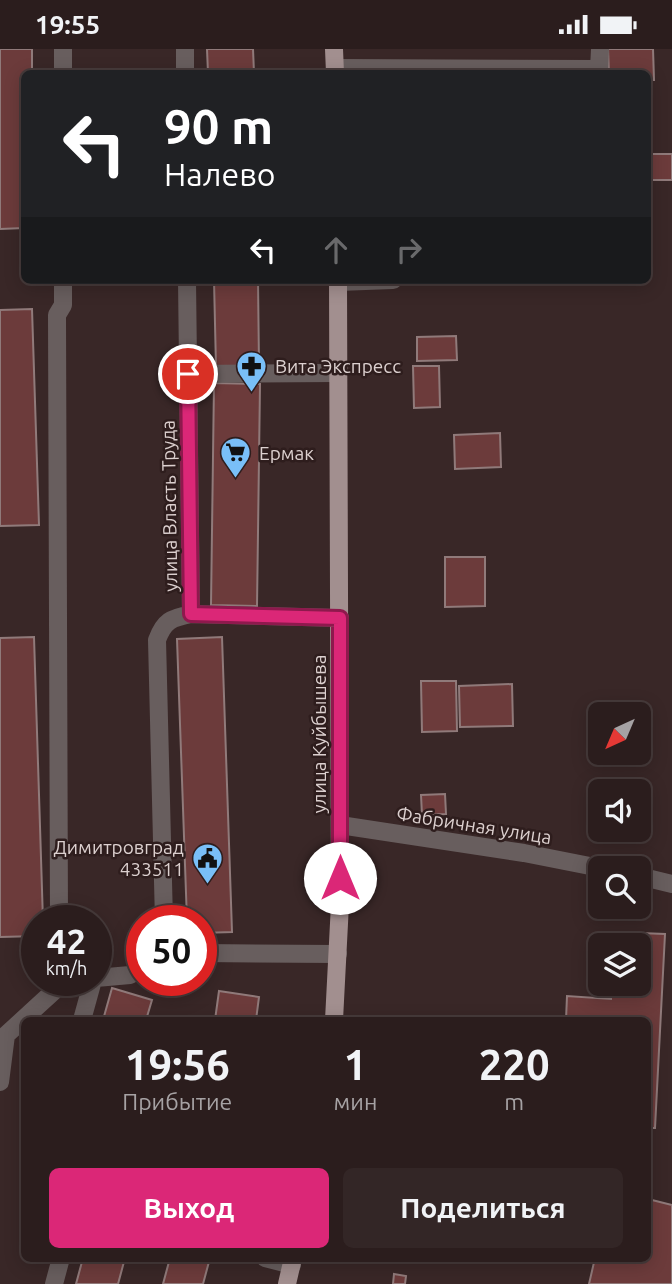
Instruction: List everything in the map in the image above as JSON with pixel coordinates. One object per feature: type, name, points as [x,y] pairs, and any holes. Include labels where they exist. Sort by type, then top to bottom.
[{"type":"main road","points":[[334,49],[335,70]]},
{"type":"main road","name":"улица Куйбышева","points":[[334,1017],[340,825],[338,284]]},
{"type":"main road","points":[[287,1284],[293,1262]]},
{"type":"street","points":[[63,49],[63,70]]},
{"type":"street","points":[[185,49],[185,70]]},
{"type":"street","points":[[467,70],[599,69],[600,49]]},
{"type":"street","points":[[59,905],[57,315],[63,305],[63,284]]},
{"type":"street","name":"улица Власть Труда","points":[[164,905],[157,641],[162,625],[176,617],[191,614],[187,284]]},
{"type":"street","points":[[188,374],[337,373]]},
{"type":"street","points":[[191,614],[340,618]]},
{"type":"street","name":"Фабричная улица","points":[[340,825],[524,853],[588,866]]},
{"type":"street","points":[[651,879],[672,884]]},
{"type":"street","points":[[217,953],[338,954]]},
{"type":"street","points":[[26,1017],[49,996]]},
{"type":"street","points":[[83,1017],[89,996]]},
{"type":"street","points":[[0,1082],[6,1035],[21,1021]]},
{"type":"street","points":[[54,1284],[60,1262]]},
{"type":"building","points":[[0,49],[32,49],[32,70],[21,70],[21,228],[0,229]]},
{"type":"building","points":[[207,49],[253,49],[254,70],[208,70]]},
{"type":"building","points":[[608,49],[653,49],[654,80],[651,80],[651,70],[609,70]]},
{"type":"building","points":[[651,154],[672,154],[672,180],[651,180]]},
{"type":"building","points":[[214,284],[258,284],[259,366],[216,367]]},
{"type":"building","points":[[32,309],[39,525],[0,526],[0,310]]},
{"type":"building","points":[[456,336],[457,360],[417,361],[417,337]]},
{"type":"building","points":[[413,366],[439,366],[440,407],[414,408]]},
{"type":"building","points":[[214,383],[260,384],[257,606],[211,605]]},
{"type":"building","points":[[500,433],[501,467],[455,469],[454,435]]},
{"type":"building","points":[[445,557],[485,557],[485,606],[445,607]]},
{"type":"building","points":[[34,637],[42,905],[21,905],[21,936],[0,937],[0,638]]},
{"type":"building","points":[[222,637],[232,932],[217,932],[217,905],[186,905],[177,639]]},
{"type":"building","points":[[421,681],[456,681],[457,731],[422,732]]},
{"type":"building","points":[[512,684],[513,726],[460,727],[459,686]]},
{"type":"building","points":[[445,794],[446,814],[422,815],[421,795]]},
{"type":"building","points":[[651,933],[665,934],[655,1128],[651,1128],[651,1017],[566,1017],[567,996],[611,999],[611,996],[651,996]]},
{"type":"building","points":[[112,988],[126,992],[126,996],[152,1000],[147,1017],[104,1017],[112,996]]},
{"type":"building","points":[[219,991],[259,997],[256,1017],[215,1017]]},
{"type":"building","points":[[651,1200],[672,1205],[672,1284],[589,1284],[594,1262],[651,1262]]},
{"type":"building","points":[[82,1262],[124,1262],[118,1284],[76,1284]]},
{"type":"building","points":[[169,1262],[209,1262],[203,1284],[163,1284]]},
{"type":"building","points":[[394,1274],[406,1276],[405,1284],[393,1284]]},
{"type":"place","name":"Вита Экспресс","points":[[252,393]]},
{"type":"place","name":"Ермак","points":[[236,480]]},
{"type":"place","name":"Димитровград 433511","points":[[207,885]]},
{"type":"route","points":[[188,374],[191,614],[340,618],[340,878]]}]
